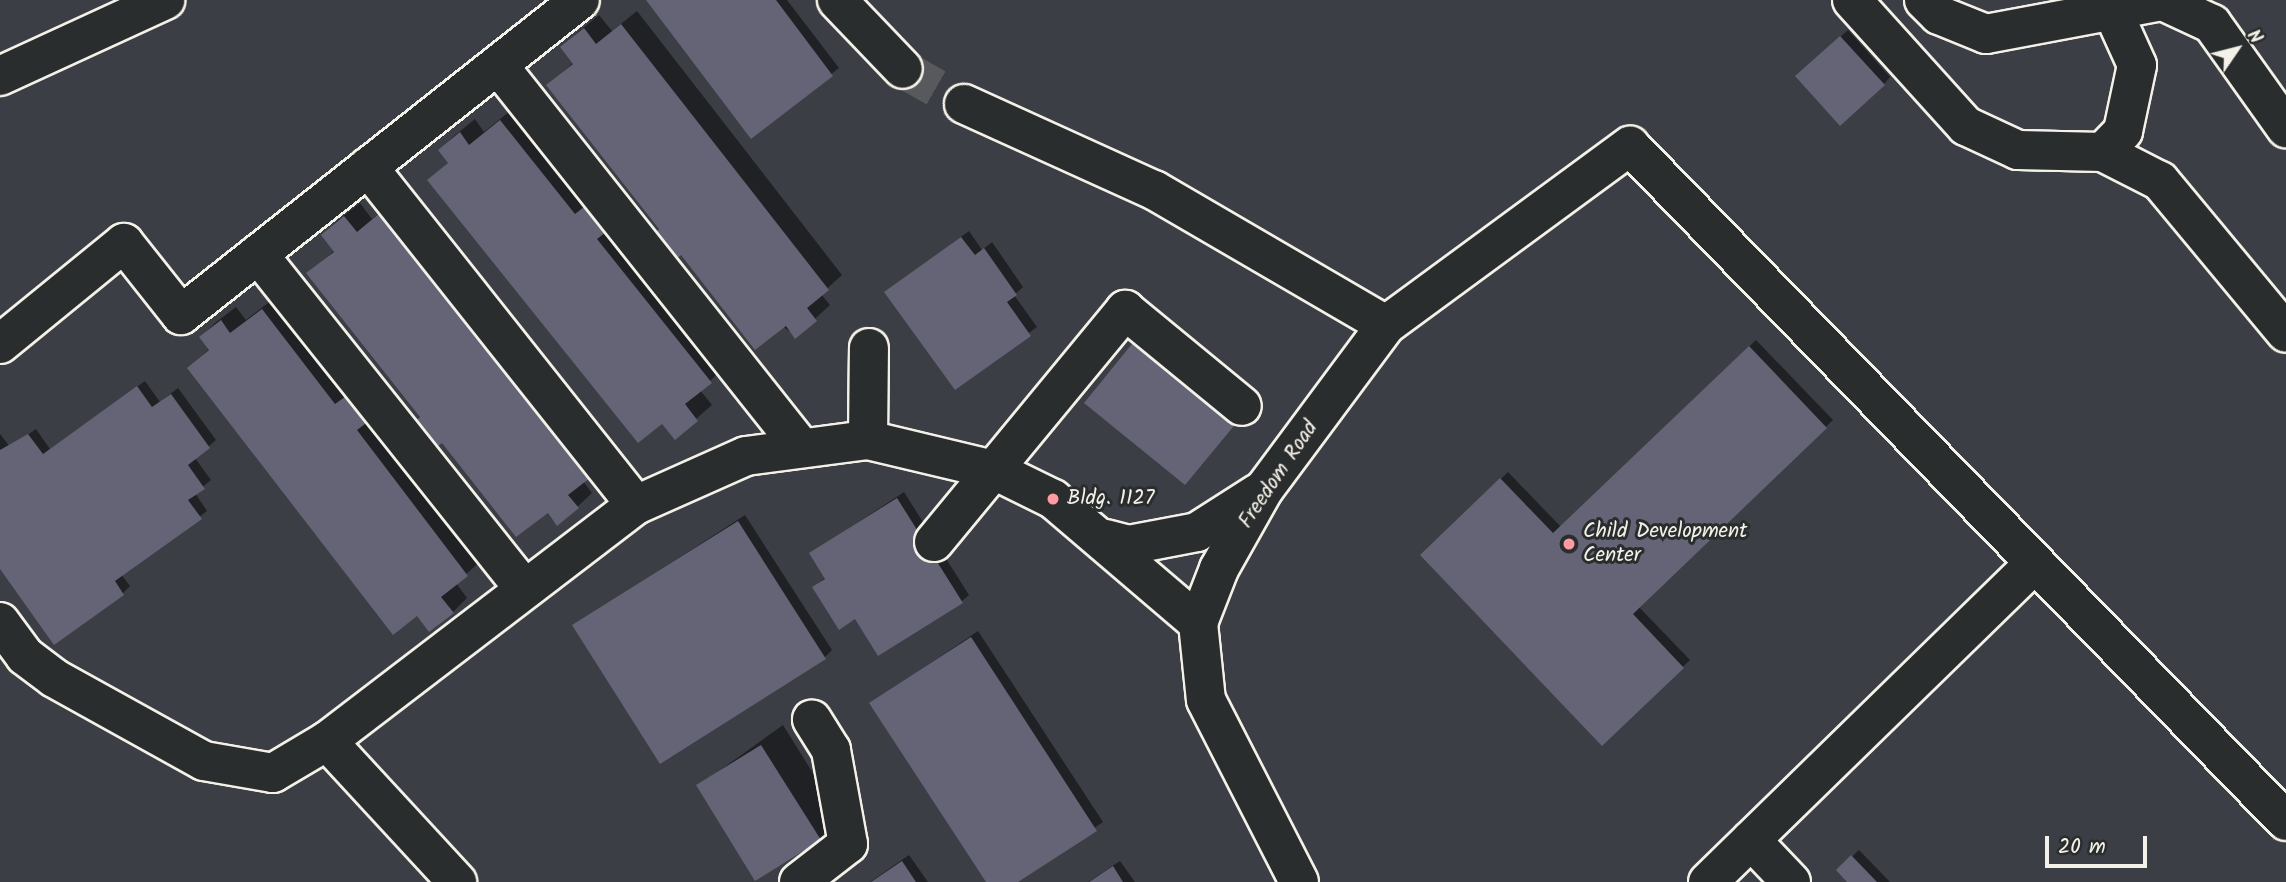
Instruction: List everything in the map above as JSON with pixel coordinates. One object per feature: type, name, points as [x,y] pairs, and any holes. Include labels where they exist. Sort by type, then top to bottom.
[{"type":"street","points":[[0,76],[165,0]]},
{"type":"street","points":[[0,344],[124,243],[181,315],[580,0]]},
{"type":"street","points":[[837,0],[903,69]]},
{"type":"street","points":[[1852,0],[1966,126],[2018,150],[2103,152],[2160,181],[2286,333]]},
{"type":"street","points":[[1924,0],[1939,15],[1986,34],[2163,1],[2212,24],[2286,128]]},
{"type":"street","points":[[2103,152],[2123,131],[2137,65],[2113,12]]},
{"type":"street","points":[[498,65],[799,444]]},
{"type":"street","points":[[964,104],[1154,190],[1386,325]]},
{"type":"street","name":"Freedom Road","points":[[1298,882],[1206,700],[1198,623],[1219,569],[1264,489],[1386,325],[1630,146],[2035,563]]},
{"type":"street","points":[[368,167],[636,505]]},
{"type":"street","points":[[258,254],[523,587]]},
{"type":"street","points":[[934,542],[1125,310],[1242,406]]},
{"type":"street","points":[[867,440],[869,348]]},
{"type":"street","points":[[0,622],[26,656],[54,678],[204,761],[273,773],[327,741],[523,587],[636,505],[746,456],[799,444],[867,440],[994,470],[1053,499],[1105,539],[1198,623]]},
{"type":"street","points":[[1105,539],[1129,545],[1197,533],[1264,489]]},
{"type":"street","points":[[1708,882],[2035,563],[2286,821]]},
{"type":"street","points":[[799,882],[848,844],[831,750],[812,719]]},
{"type":"street","points":[[327,741],[457,882]]},
{"type":"street","points":[[1751,840],[1791,882]]},
{"type":"building","points":[[646,0],[776,0],[833,76],[751,139]]},
{"type":"building","points":[[621,24],[829,290],[807,308],[817,321],[795,339],[786,326],[755,350],[681,255],[667,266],[646,239],[659,229],[546,85],[573,64],[560,47],[584,28],[596,44]]},
{"type":"building","points":[[1840,36],[1885,85],[1840,126],[1795,76]]},
{"type":"building","points":[[500,120],[575,214],[589,203],[610,229],[597,239],[712,383],[685,404],[698,421],[675,440],[662,424],[638,443],[427,180],[448,163],[438,150],[460,132],[469,145]]},
{"type":"building","points":[[381,212],[590,478],[568,495],[579,508],[557,526],[548,513],[516,537],[442,443],[428,454],[407,427],[420,417],[306,273],[334,252],[321,235],[344,216],[357,232]]},
{"type":"building","points":[[961,237],[975,255],[984,248],[1017,295],[1007,302],[1031,336],[955,390],[884,292]]},
{"type":"building","points":[[262,309],[335,404],[349,394],[369,421],[357,430],[468,576],[441,597],[454,613],[429,632],[417,616],[393,635],[187,368],[209,350],[199,337],[221,320],[230,333]]},
{"type":"building","points":[[1136,339],[1238,421],[1185,485],[1084,403]]},
{"type":"building","name":"Child Development Center","points":[[1749,346],[1827,428],[1633,614],[1684,668],[1602,746],[1420,555],[1500,478],[1553,533]]},
{"type":"building","points":[[137,386],[152,407],[171,394],[210,448],[188,465],[205,489],[188,500],[202,519],[115,581],[124,595],[54,645],[0,569],[0,450],[28,434],[43,454]]},
{"type":"building","points":[[897,498],[963,603],[878,656],[855,619],[839,630],[812,587],[825,579],[809,553]]},
{"type":"building","points":[[738,521],[826,659],[660,764],[572,625]]},
{"type":"building","points":[[971,637],[1097,831],[1018,882],[986,882],[869,703]]},
{"type":"building","points":[[761,745],[821,840],[755,881],[696,785]]},
{"type":"building","points":[[1851,855],[1877,882],[1847,882],[1836,870]]},
{"type":"building","points":[[902,861],[916,882],[871,882]]},
{"type":"building","points":[[1113,866],[1123,882],[1089,882]]},
{"type":"tunnel","points":[[903,69],[964,104]]},
{"type":"place","name":"Bldg. 1127","points":[[1053,499]]},
{"type":"place","name":"Child Development Center","points":[[1569,544]]}]
